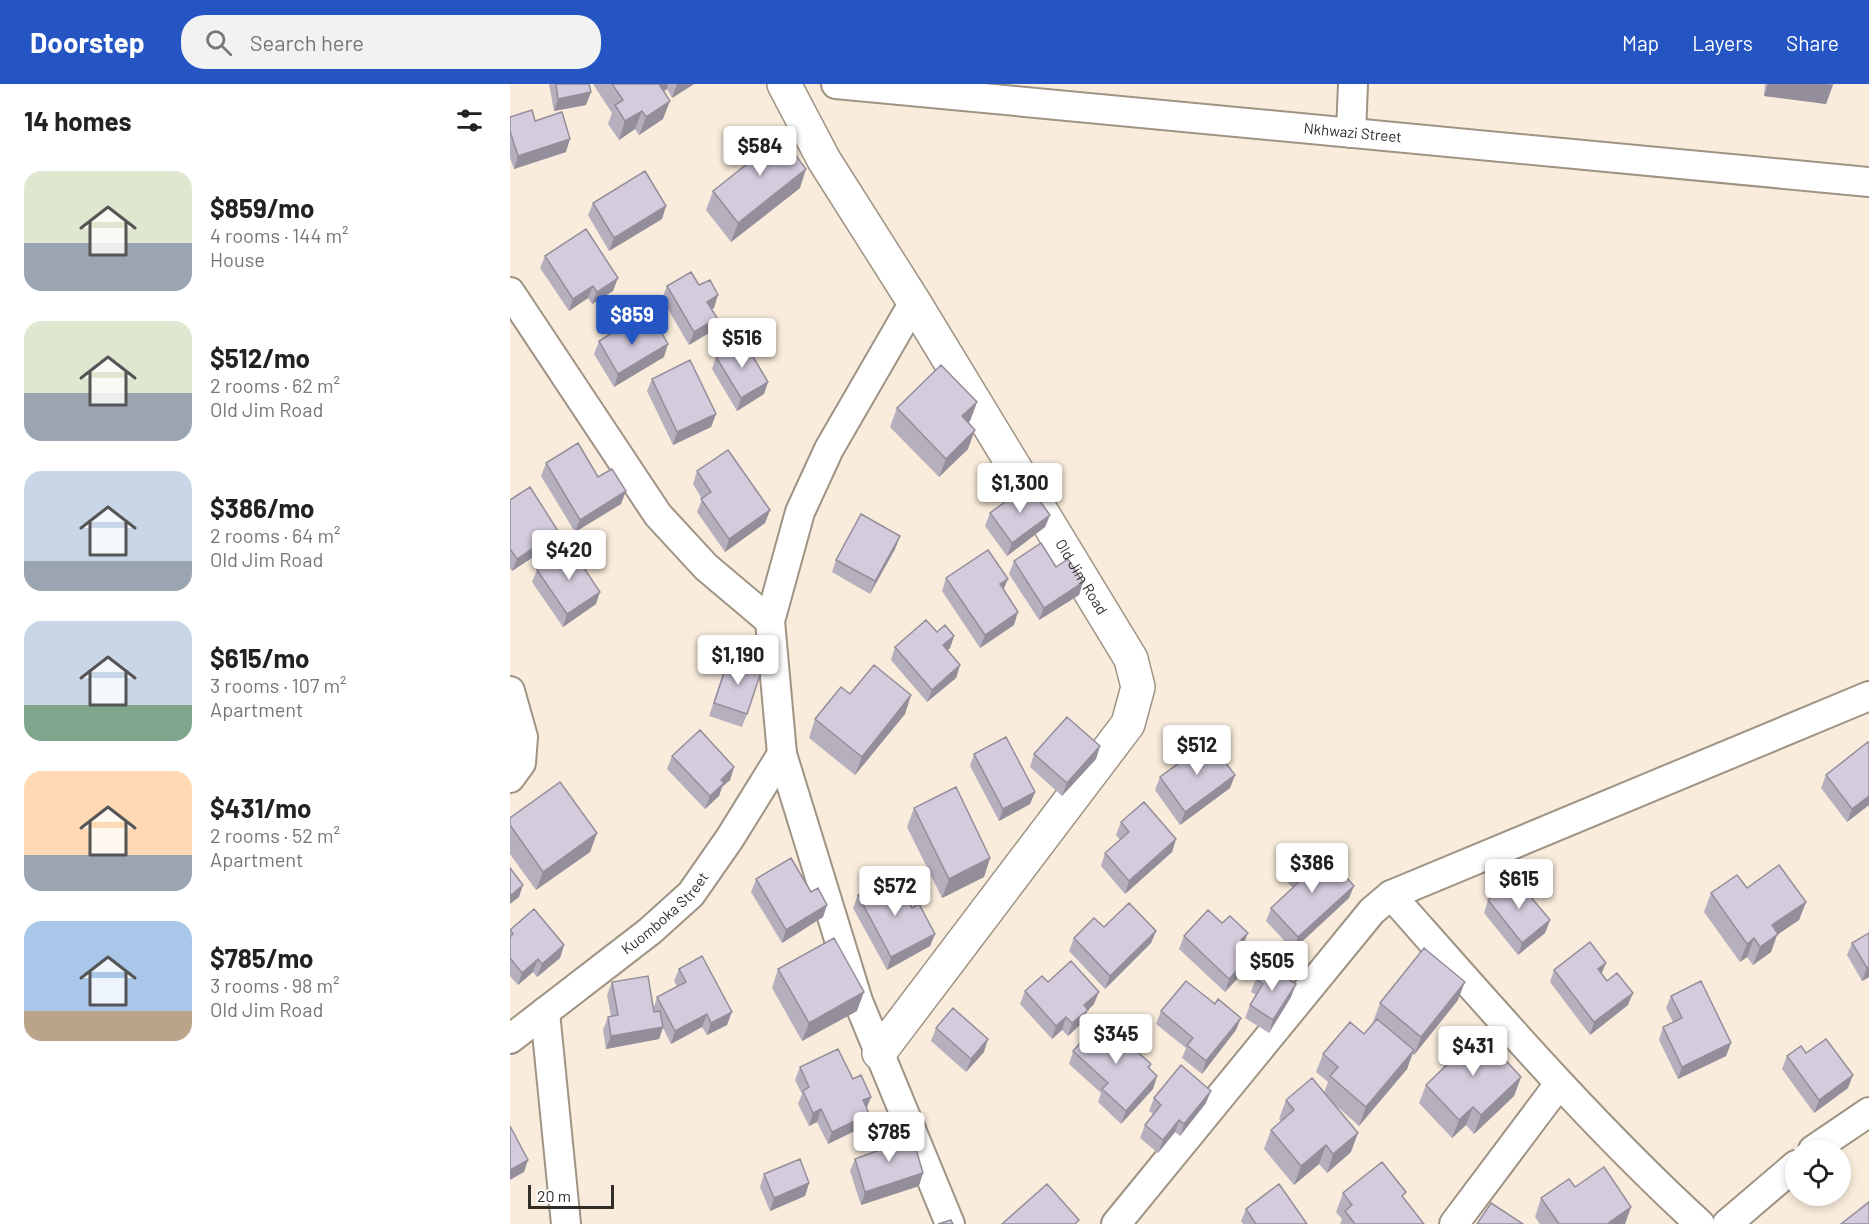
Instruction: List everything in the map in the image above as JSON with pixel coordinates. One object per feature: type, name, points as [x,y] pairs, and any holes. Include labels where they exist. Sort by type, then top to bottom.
[{"type":"street","name":"Old Jim Road","points":[[784,84],[824,160],[914,302],[1131,659],[1138,687],[1135,707],[1128,724],[879,1053]]},
{"type":"street","name":"Nkhwazi Street","points":[[836,84],[1869,182]]},
{"type":"street","points":[[1351,133],[1353,84]]},
{"type":"street","points":[[510,292],[658,515],[706,567],[770,621]]},
{"type":"street","points":[[914,302],[829,449],[800,512],[770,621],[783,754],[858,1001],[950,1224]]},
{"type":"street","points":[[510,691],[523,736],[521,763],[510,778]]},
{"type":"street","points":[[1116,1224],[1372,911],[1390,895],[1869,696]]},
{"type":"street","name":"Kuomboka Street","points":[[510,1039],[650,931],[691,894],[730,838],[783,754]]},
{"type":"street","points":[[1390,895],[1559,1084],[1647,1175],[1700,1224]]},
{"type":"street","points":[[545,1012],[566,1224]]},
{"type":"street","points":[[1454,1224],[1559,1084]]},
{"type":"street","points":[[1828,1140],[1869,1112]]},
{"type":"street","points":[[1727,1224],[1785,1175]]},
{"type":"building","points":[[556,84],[589,84],[591,92],[558,99]]},
{"type":"building","points":[[612,84],[659,84],[670,101],[646,117],[642,111],[625,121],[615,105],[623,100]]},
{"type":"building","points":[[532,110],[535,121],[562,112],[570,139],[518,156],[510,131],[510,117]]},
{"type":"building","points":[[774,127],[806,169],[738,223],[713,191],[762,152],[755,142]]},
{"type":"building","points":[[645,171],[666,206],[614,238],[593,203]]},
{"type":"building","points":[[586,229],[618,278],[597,292],[593,286],[573,299],[545,256]]},
{"type":"building","points":[[691,272],[699,285],[710,280],[718,295],[707,302],[717,318],[694,332],[667,286]]},
{"type":"building","points":[[656,323],[668,344],[618,374],[599,341],[625,325],[632,337]]},
{"type":"building","points":[[743,340],[768,382],[741,398],[716,357]]},
{"type":"building","points":[[690,360],[716,414],[677,432],[652,379]]},
{"type":"building","points":[[941,365],[977,402],[962,416],[975,430],[946,459],[897,408]]},
{"type":"building","points":[[578,443],[598,477],[612,469],[626,491],[580,520],[546,463]]},
{"type":"building","points":[[728,450],[770,510],[729,539],[701,499],[711,492],[697,471]]},
{"type":"building","points":[[1028,485],[1050,515],[1012,543],[990,513]]},
{"type":"building","points":[[530,487],[558,531],[517,559],[510,549],[510,500]]},
{"type":"building","points":[[861,514],[900,536],[875,581],[836,560]]},
{"type":"building","points":[[1041,543],[1056,567],[1068,559],[1083,582],[1044,608],[1014,561]]},
{"type":"building","points":[[570,547],[600,592],[567,614],[537,570]]},
{"type":"building","points":[[988,550],[1008,579],[1000,584],[1018,612],[985,635],[946,578]]},
{"type":"building","points":[[926,620],[937,632],[945,625],[954,636],[943,645],[960,665],[932,690],[895,647]]},
{"type":"building","points":[[729,658],[762,669],[747,714],[714,703]]},
{"type":"building","points":[[874,665],[911,695],[862,757],[815,719],[841,687],[850,694]]},
{"type":"building","points":[[1067,717],[1100,746],[1067,783],[1034,754]]},
{"type":"building","points":[[700,730],[734,767],[721,780],[724,783],[710,796],[672,756]]},
{"type":"building","points":[[1006,737],[1035,792],[1003,809],[974,754]]},
{"type":"building","points":[[1209,741],[1235,775],[1185,812],[1160,777]]},
{"type":"building","points":[[1868,742],[1869,796],[1852,809],[1826,775]]},
{"type":"building","points":[[560,782],[597,833],[543,872],[510,825],[510,818]]},
{"type":"building","points":[[956,787],[990,858],[949,879],[914,808]]},
{"type":"building","points":[[1144,802],[1176,839],[1129,881],[1105,853],[1129,832],[1121,822]]},
{"type":"building","points":[[1325,854],[1354,886],[1298,937],[1271,908],[1301,880],[1293,871],[1307,857],[1313,865]]},
{"type":"building","points":[[791,858],[811,892],[818,888],[827,905],[786,930],[756,879]]},
{"type":"building","points":[[1779,865],[1806,902],[1772,925],[1778,934],[1760,947],[1754,938],[1747,944],[1711,893],[1737,875],[1747,888]]},
{"type":"building","points":[[510,868],[523,885],[510,896]]},
{"type":"building","points":[[895,875],[912,908],[919,904],[935,934],[891,957],[858,895]]},
{"type":"building","points":[[1515,878],[1550,920],[1522,943],[1488,900]]},
{"type":"building","points":[[1129,903],[1156,931],[1110,976],[1074,938],[1094,918],[1104,927]]},
{"type":"building","points":[[534,909],[564,945],[542,964],[538,959],[522,973],[510,958],[510,937],[513,934],[510,930]]},
{"type":"building","points":[[1208,910],[1222,923],[1230,916],[1248,933],[1241,940],[1254,952],[1229,979],[1184,936]]},
{"type":"building","points":[[1869,933],[1869,967],[1867,968],[1852,943]]},
{"type":"building","points":[[834,938],[864,992],[809,1023],[778,969]]},
{"type":"building","points":[[1590,942],[1606,963],[1598,969],[1607,981],[1617,973],[1633,993],[1594,1022],[1554,970]]},
{"type":"building","points":[[1424,948],[1465,982],[1421,1037],[1380,1003]]},
{"type":"building","points":[[702,956],[732,1012],[711,1023],[707,1014],[675,1031],[657,997],[686,982],[679,969]]},
{"type":"building","points":[[1071,961],[1099,992],[1084,1005],[1088,1010],[1072,1023],[1066,1017],[1056,1026],[1025,991],[1042,976],[1048,982]]},
{"type":"building","points":[[1265,964],[1296,984],[1273,1020],[1250,1005],[1263,984],[1256,979]]},
{"type":"building","points":[[648,976],[654,1012],[660,1011],[663,1027],[611,1036],[608,1017],[618,1015],[612,982]]},
{"type":"building","points":[[1186,981],[1215,1004],[1218,999],[1241,1018],[1206,1061],[1187,1045],[1193,1038],[1161,1011]]},
{"type":"building","points":[[1701,981],[1731,1043],[1682,1067],[1663,1027],[1682,1018],[1671,996]]},
{"type":"building","points":[[953,1008],[988,1039],[971,1059],[936,1028]]},
{"type":"building","points":[[1377,1019],[1414,1050],[1366,1107],[1330,1076],[1338,1067],[1323,1054],[1350,1022],[1364,1034]]},
{"type":"building","points":[[1102,1020],[1151,1064],[1148,1067],[1157,1076],[1126,1111],[1102,1089],[1108,1083],[1073,1051]]},
{"type":"building","points":[[1465,1029],[1478,1042],[1483,1036],[1521,1077],[1481,1115],[1473,1107],[1459,1120],[1426,1085],[1457,1055],[1448,1045]]},
{"type":"building","points":[[1826,1039],[1853,1075],[1819,1100],[1787,1056],[1801,1046],[1806,1053]]},
{"type":"building","points":[[838,1049],[853,1079],[861,1075],[871,1097],[863,1100],[869,1114],[832,1132],[821,1109],[813,1113],[803,1091],[809,1087],[800,1067]]},
{"type":"building","points":[[1181,1065],[1211,1091],[1184,1124],[1179,1120],[1163,1140],[1145,1125],[1161,1105],[1154,1098]]},
{"type":"building","points":[[1312,1078],[1358,1133],[1333,1154],[1326,1145],[1301,1166],[1271,1130],[1294,1110],[1286,1100]]},
{"type":"building","points":[[510,1126],[528,1160],[510,1170]]},
{"type":"building","points":[[896,1131],[900,1144],[913,1139],[923,1173],[865,1192],[855,1159],[882,1149],[878,1137]]},
{"type":"building","points":[[800,1159],[809,1183],[774,1198],[764,1174]]},
{"type":"building","points":[[1382,1162],[1406,1192],[1402,1196],[1424,1224],[1355,1224],[1345,1211],[1352,1205],[1343,1193]]},
{"type":"building","points":[[1604,1167],[1631,1207],[1607,1224],[1559,1224],[1541,1198],[1569,1179],[1575,1187]]},
{"type":"building","points":[[1047,1184],[1079,1220],[1075,1224],[1002,1224]]},
{"type":"building","points":[[1279,1184],[1307,1224],[1256,1224],[1246,1209]]},
{"type":"building","points":[[1869,1202],[1869,1224],[1841,1224]]},
{"type":"building","points":[[1491,1203],[1523,1224],[1477,1224]]},
{"type":"building","points":[[951,1220],[953,1224],[938,1224]]}]
